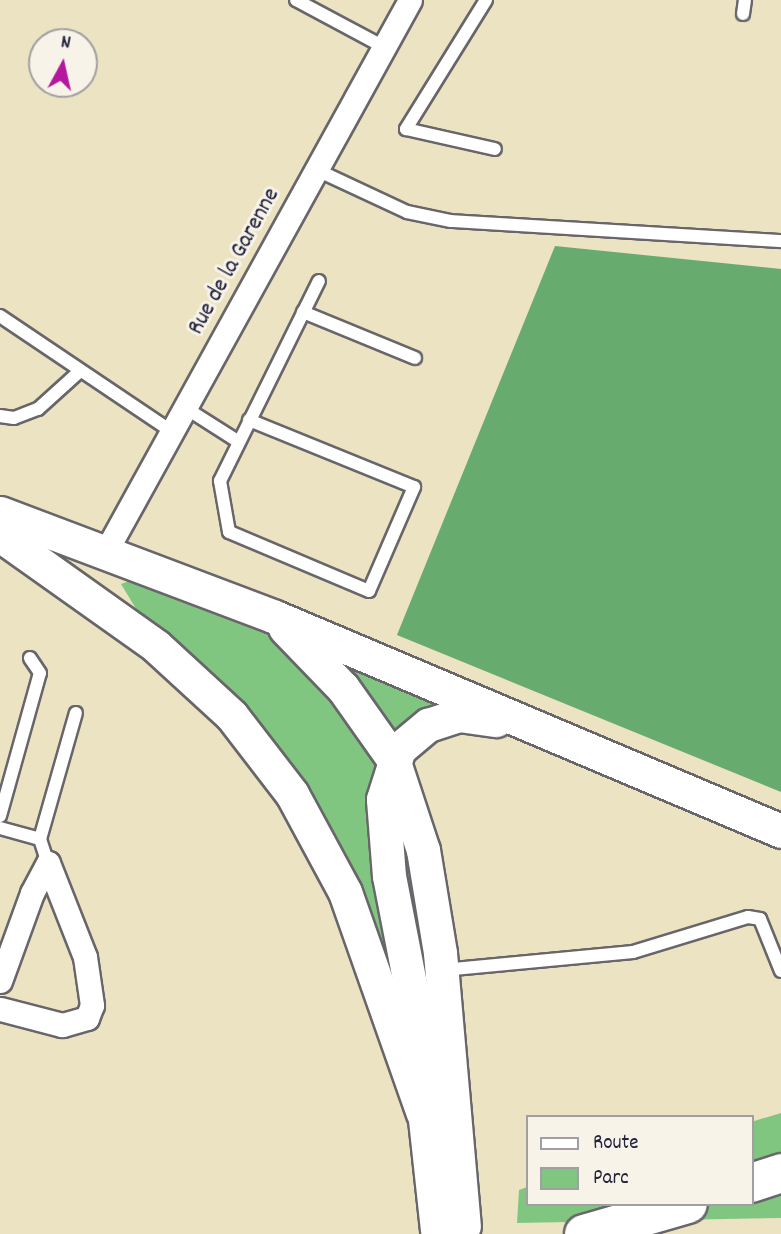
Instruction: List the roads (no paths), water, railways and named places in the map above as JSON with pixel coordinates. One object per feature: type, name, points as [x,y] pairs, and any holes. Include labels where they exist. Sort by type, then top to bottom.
[{"type":"highway","points":[[753,1182],[781,1173]]},
{"type":"highway","points":[[584,1234],[681,1206]]},
{"type":"main road","points":[[0,513],[275,617],[781,831]]},
{"type":"main road","points":[[0,536],[156,646],[232,716],[292,794],[345,892],[423,1114],[451,1228],[425,976]]},
{"type":"main road","points":[[87,597],[106,551]]},
{"type":"main road","points":[[275,617],[343,688],[393,759],[423,849],[423,1114]]},
{"type":"main road","points":[[393,759],[428,725],[459,715],[499,720],[569,741]]},
{"type":"street","name":"Rue de la Garenne","points":[[106,551],[410,0]]},
{"type":"street","points":[[0,981],[32,893],[48,863]]},
{"type":"street","points":[[0,1009],[62,1025],[87,1018],[92,1005],[85,957],[48,863]]},
{"type":"lane","points":[[296,0],[384,47]]},
{"type":"lane","points":[[486,0],[406,129],[495,149]]},
{"type":"lane","points":[[743,13],[745,0]]},
{"type":"lane","points":[[317,170],[407,212],[451,221],[781,241]]},
{"type":"lane","points":[[249,420],[414,487],[369,591],[229,532],[220,481],[249,420],[318,281]]},
{"type":"lane","points":[[303,312],[415,358]]},
{"type":"lane","points":[[0,316],[170,431]]},
{"type":"lane","points":[[0,416],[14,418],[38,409],[80,372]]},
{"type":"lane","points":[[184,407],[239,442]]},
{"type":"lane","points":[[0,816],[40,673],[30,658]]},
{"type":"lane","points":[[48,863],[40,839],[76,713]]},
{"type":"lane","points":[[0,828],[40,839]]},
{"type":"lane","points":[[425,976],[633,952],[748,917],[760,919],[781,971]]}]
